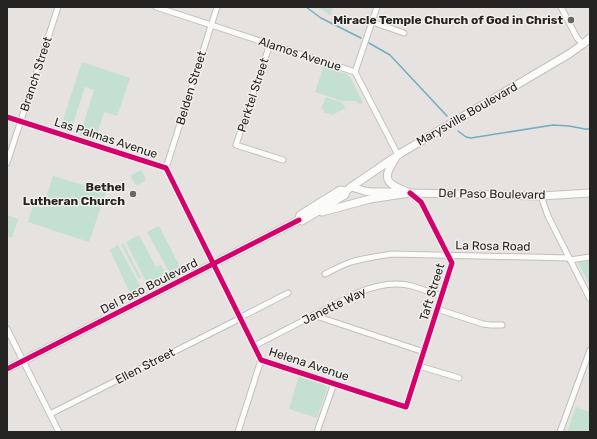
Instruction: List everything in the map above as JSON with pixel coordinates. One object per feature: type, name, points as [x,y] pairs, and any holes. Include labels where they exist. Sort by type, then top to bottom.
[{"type":"main road","name":"Marysville Boulevard","points":[[349,189],[340,190],[300,215],[298,220],[302,221],[344,195],[349,189],[398,155],[562,58],[590,38]]},
{"type":"main road","points":[[398,155],[389,168],[387,178],[393,186],[410,193]]},
{"type":"main road","points":[[349,189],[371,192],[410,193]]},
{"type":"main road","points":[[349,189],[362,198],[370,199]]},
{"type":"main road","name":"Del Paso Boulevard","points":[[310,216],[370,199],[410,193],[541,196],[590,193]]},
{"type":"main road","name":"Del Paso Boulevard","points":[[7,369],[298,220]]},
{"type":"street","name":"Branch Street","points":[[7,163],[58,7]]},
{"type":"street","name":"Alamos Avenue","points":[[156,7],[355,72],[398,155]]},
{"type":"street","name":"Belden Street","points":[[166,168],[217,7]]},
{"type":"street","points":[[355,72],[377,7]]},
{"type":"street","points":[[561,7],[577,38],[583,44]]},
{"type":"street","points":[[372,22],[404,33]]},
{"type":"street","name":"Perktel Street","points":[[270,44],[236,145],[283,160]]},
{"type":"street","name":"Las Palmas Avenue","points":[[7,117],[166,168],[213,264]]},
{"type":"street","name":"Taft Street","points":[[406,406],[452,263],[421,202],[410,193]]},
{"type":"street","points":[[541,196],[545,209],[590,299]]},
{"type":"street","name":"La Rosa Road","points":[[325,274],[342,265],[352,262],[392,254],[569,259],[590,257]]},
{"type":"street","name":"Helena Avenue","points":[[213,264],[261,360],[406,406]]},
{"type":"street","name":"Janette Way","points":[[254,346],[357,293],[375,286],[394,284],[411,286],[442,296]]},
{"type":"street","points":[[240,318],[288,293]]},
{"type":"street","points":[[437,309],[483,324],[502,324]]},
{"type":"street","points":[[313,315],[424,352]]},
{"type":"street","name":"Ellen Street","points":[[50,414],[240,318]]},
{"type":"street","points":[[7,329],[59,432]]},
{"type":"street","points":[[560,432],[590,350]]},
{"type":"street","points":[[238,432],[261,360]]},
{"type":"street","points":[[419,366],[459,378]]},
{"type":"street","points":[[317,432],[334,383]]},
{"type":"green space","points":[[317,7],[333,7],[330,16]]},
{"type":"green space","points":[[82,62],[130,78],[117,116],[104,112],[95,141],[80,135],[94,90],[85,87],[70,133],[60,129]]},
{"type":"green space","points":[[320,67],[347,74],[363,103],[360,104],[356,101],[342,101],[315,92],[323,68]]},
{"type":"green space","points":[[326,97],[341,102],[346,108],[332,115],[323,112],[324,110],[321,109]]},
{"type":"green space","points":[[141,170],[145,181],[138,185],[135,184],[131,177]]},
{"type":"green space","points":[[53,176],[106,192],[89,242],[28,222],[33,205],[43,208]]},
{"type":"green space","points":[[7,215],[18,219],[12,238],[7,236]]},
{"type":"green space","points":[[159,226],[180,267],[170,273],[147,232]]},
{"type":"green space","points":[[139,235],[156,267],[161,265],[166,275],[149,284],[147,283],[126,242]]},
{"type":"green space","points":[[123,243],[141,278],[139,279],[121,244]]},
{"type":"green space","points":[[118,245],[140,286],[130,293],[110,250]]},
{"type":"green space","points":[[590,260],[590,285],[578,262]]},
{"type":"green space","points":[[299,376],[321,382],[327,388],[317,418],[289,409]]},
{"type":"green space","points":[[576,407],[590,412],[590,432],[567,432]]},
{"type":"waterway","points":[[306,7],[321,18],[361,38]]},
{"type":"waterway","points":[[369,43],[390,55],[447,116]]},
{"type":"waterway","points":[[458,131],[466,137],[471,138],[553,125],[590,129]]},
{"type":"cycle path","points":[[7,117],[166,168],[261,360],[406,407],[452,263],[421,202],[410,193]]},
{"type":"cycle path","points":[[7,369],[299,220]]},
{"type":"place","name":"Miracle Temple Church of God in Christ","points":[[571,20]]},
{"type":"place","name":"Bethel Lutheran Church","points":[[133,194]]}]
